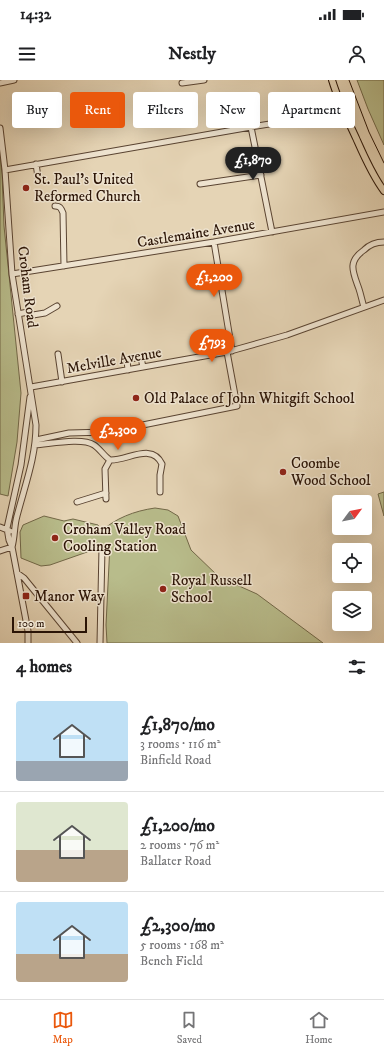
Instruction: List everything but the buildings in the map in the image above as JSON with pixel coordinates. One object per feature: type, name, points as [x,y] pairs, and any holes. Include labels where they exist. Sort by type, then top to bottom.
[{"type":"main road","points":[[332,80],[336,92]]},
{"type":"main road","points":[[351,128],[370,169],[384,189]]},
{"type":"street","points":[[0,83],[14,80]]},
{"type":"street","points":[[182,83],[204,80]]},
{"type":"street","name":"Croham Road","points":[[0,128],[5,170],[12,274],[30,387],[30,396],[34,409],[36,425],[32,464],[16,518],[12,547]]},
{"type":"street","points":[[5,170],[245,128]]},
{"type":"street","points":[[251,128],[272,232]]},
{"type":"street","points":[[36,164],[38,177]]},
{"type":"street","points":[[200,184],[261,175]]},
{"type":"street","points":[[55,206],[59,206],[63,213],[64,266]]},
{"type":"street","name":"Castlemaine Avenue","points":[[12,274],[214,242],[384,212]]},
{"type":"street","points":[[35,443],[69,433],[108,432],[237,406],[214,242]]},
{"type":"street","points":[[364,307],[352,267],[355,257],[366,245],[384,242]]},
{"type":"street","name":"Melville Avenue","points":[[30,387],[229,352],[287,335],[384,300]]},
{"type":"street","points":[[18,314],[28,312],[33,315],[40,314],[57,306]]},
{"type":"street","points":[[58,354],[62,382]]},
{"type":"street","points":[[128,370],[127,360],[139,357],[141,358],[143,367]]},
{"type":"street","points":[[28,643],[28,631],[8,531],[9,518],[21,465],[30,396]]},
{"type":"street","points":[[35,443],[80,441],[90,443],[95,445],[110,460],[152,453],[157,456],[162,464],[160,475],[160,492]]},
{"type":"street","points":[[106,499],[105,469],[110,460]]},
{"type":"street","points":[[77,502],[106,493]]},
{"type":"street","points":[[0,527],[8,531],[14,531]]},
{"type":"street","points":[[0,551],[12,547]]},
{"type":"street","points":[[100,643],[102,548]]},
{"type":"street","points":[[17,572],[24,578],[77,643]]},
{"type":"green space","points":[[357,80],[384,80],[384,145],[368,109]]},
{"type":"green space","points":[[0,156],[4,226],[21,393],[17,442],[8,496],[0,494]]},
{"type":"green space","points":[[384,492],[384,516],[378,494]]},
{"type":"green space","name":"Royal Russell School","points":[[155,508],[168,510],[178,516],[191,550],[219,577],[257,594],[323,643],[107,643],[106,625],[110,544],[50,565],[41,566],[21,558],[20,532],[23,525],[44,516],[64,521],[73,519],[98,525],[100,532],[112,523],[126,516]]},
{"type":"tram line","points":[[349,80],[369,132],[384,163]]},
{"type":"place","name":"St. Paul's United Reformed Church","points":[[26,188]]},
{"type":"place","name":"Old Palace of John Whitgift School","points":[[136,398]]},
{"type":"place","name":"Coombe Wood School","points":[[283,472]]},
{"type":"place","name":"Croham Valley Road Cooling Station","points":[[55,538]]},
{"type":"place","name":"Royal Russell School","points":[[163,589]]},
{"type":"place","name":"Manor Way","points":[[26,596]]}]
